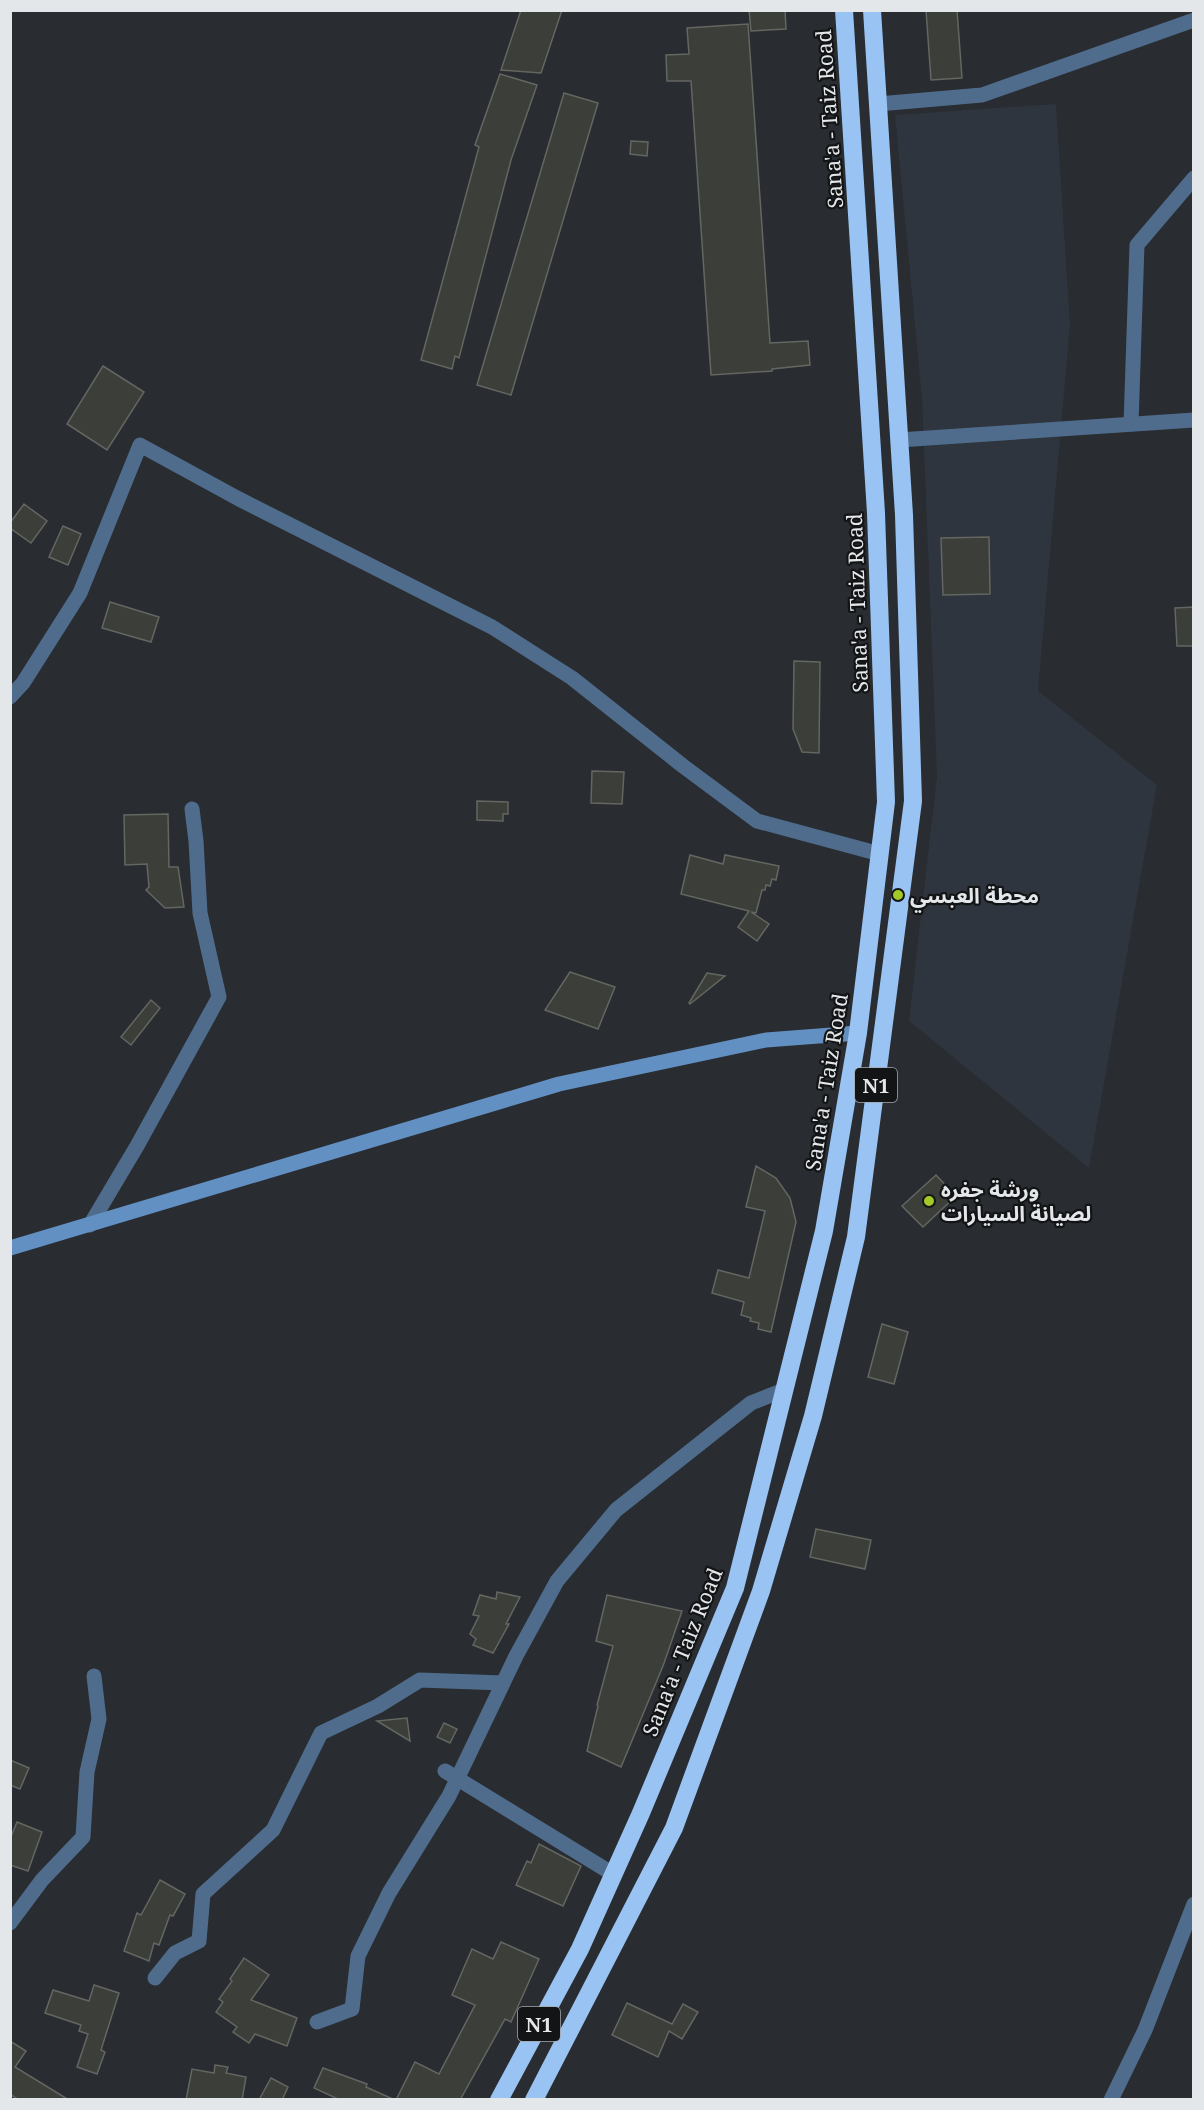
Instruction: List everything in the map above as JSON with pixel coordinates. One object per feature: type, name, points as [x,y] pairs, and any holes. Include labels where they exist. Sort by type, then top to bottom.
[{"type":"highway","name":"Sana'a - Taiz Road","points":[[499,2100],[580,1949],[735,1588],[824,1231],[858,1033],[886,802],[876,513],[844,10]]},
{"type":"highway","name":"N1","points":[[534,2100],[678,1817],[761,1591],[813,1416],[856,1237],[913,801],[904,515],[872,10]]},
{"type":"street","points":[[878,104],[982,95],[1194,20]]},
{"type":"street","points":[[1131,424],[1137,245],[1194,178]]},
{"type":"street","points":[[899,440],[1194,420]]},
{"type":"street","points":[[10,697],[23,683],[80,593],[140,445],[239,499],[492,627],[572,678],[757,821],[880,854]]},
{"type":"street","points":[[90,1225],[137,1146],[219,997],[200,913],[192,810]]},
{"type":"street","points":[[10,1248],[559,1084],[766,1040],[858,1033]]},
{"type":"street","points":[[317,2022],[352,2009],[358,1956],[389,1893],[449,1796],[451,1775],[557,1581],[616,1510],[751,1402],[784,1390]]},
{"type":"street","points":[[10,1923],[42,1880],[82,1837],[87,1772],[99,1719],[94,1676]]},
{"type":"street","points":[[155,1978],[175,1953],[199,1941],[203,1894],[273,1830],[321,1733],[378,1706],[420,1680],[503,1683]]},
{"type":"street","points":[[451,1775],[614,1874]]},
{"type":"street","points":[[1111,2100],[1145,2030],[1194,1904]]},
{"type":"shaded area","points":[[1056,104],[1070,325],[1038,691],[1157,785],[1089,1168],[909,1021],[937,776],[922,399],[895,115]]},
{"type":"building","points":[[521,10],[562,10],[541,73],[501,70]]},
{"type":"building","points":[[749,10],[785,10],[786,29],[751,31]]},
{"type":"building","points":[[926,10],[957,10],[962,78],[931,80]]},
{"type":"building","points":[[748,24],[770,343],[808,341],[810,365],[772,369],[772,371],[711,375],[691,81],[667,81],[666,55],[689,54],[687,28]]},
{"type":"building","points":[[500,74],[537,85],[511,160],[459,358],[455,356],[452,369],[421,360],[479,147],[475,145]]},
{"type":"building","points":[[564,93],[598,103],[511,395],[477,385]]},
{"type":"building","points":[[631,141],[648,142],[647,156],[630,154]]},
{"type":"building","points":[[103,366],[144,392],[107,450],[67,424]]},
{"type":"building","points":[[24,504],[47,521],[31,543],[10,528],[10,523]]},
{"type":"building","points":[[63,526],[81,534],[68,565],[49,557]]},
{"type":"building","points":[[989,537],[990,594],[943,595],[941,538]]},
{"type":"building","points":[[110,602],[159,617],[151,642],[102,628]]},
{"type":"building","points":[[1194,607],[1194,646],[1177,646],[1175,608]]},
{"type":"building","points":[[794,661],[820,662],[819,753],[802,752],[793,729]]},
{"type":"building","points":[[592,771],[624,772],[622,804],[591,803]]},
{"type":"building","points":[[477,801],[508,802],[508,814],[503,814],[503,821],[477,820]]},
{"type":"building","points":[[168,814],[169,867],[178,867],[184,907],[165,908],[146,890],[149,887],[147,864],[125,865],[124,815]]},
{"type":"building","points":[[690,855],[723,864],[725,855],[779,866],[776,880],[772,879],[770,886],[766,885],[765,890],[762,890],[756,913],[751,912],[769,924],[757,941],[738,927],[749,911],[681,894]]},
{"type":"building","points":[[570,972],[615,987],[598,1029],[545,1010]]},
{"type":"building","points":[[707,973],[725,976],[690,1004],[689,1003]]},
{"type":"building","points":[[151,1000],[160,1008],[131,1045],[121,1037]]},
{"type":"building","points":[[756,1166],[776,1178],[790,1198],[796,1222],[771,1332],[758,1329],[759,1323],[750,1321],[751,1318],[741,1315],[744,1302],[712,1293],[718,1270],[749,1278],[765,1211],[746,1207]]},
{"type":"building","name":"ورشة جفره لصيانة السيارات","points":[[936,1175],[956,1196],[923,1227],[902,1206]]},
{"type":"building","points":[[882,1324],[908,1332],[894,1384],[868,1377]]},
{"type":"building","points":[[816,1529],[871,1540],[865,1569],[810,1557]]},
{"type":"building","points":[[497,1592],[520,1597],[506,1624],[509,1624],[493,1653],[473,1645],[476,1639],[470,1634],[479,1616],[473,1615],[480,1595],[496,1599]]},
{"type":"building","points":[[607,1595],[682,1611],[663,1666],[621,1767],[587,1751],[613,1646],[596,1641]]},
{"type":"building","points":[[407,1718],[410,1741],[377,1721]]},
{"type":"building","points":[[444,1723],[457,1729],[450,1743],[437,1737]]},
{"type":"building","points":[[10,1760],[29,1768],[20,1789],[10,1785]]},
{"type":"building","points":[[17,1822],[42,1832],[28,1871],[10,1865],[10,1839]]},
{"type":"building","points":[[539,1844],[581,1866],[563,1906],[516,1885],[527,1861],[531,1863]]},
{"type":"building","points":[[160,1880],[185,1894],[173,1916],[170,1915],[159,1945],[154,1943],[149,1961],[124,1951],[137,1913],[141,1915]]},
{"type":"building","points":[[501,1942],[539,1959],[511,2022],[505,2019],[460,2100],[396,2100],[415,2062],[439,2074],[475,2005],[452,1995],[472,1949],[493,1959]]},
{"type":"building","points":[[244,1958],[269,1975],[251,2000],[297,2018],[287,2046],[255,2034],[249,2043],[233,2032],[237,2027],[216,2012],[223,2002],[219,1999]]},
{"type":"building","points":[[94,1985],[119,1993],[101,2050],[105,2052],[97,2074],[77,2067],[88,2034],[79,2031],[81,2025],[45,2013],[53,1990],[89,2001]]},
{"type":"building","points":[[627,2003],[672,2024],[683,2004],[698,2012],[682,2039],[669,2031],[658,2057],[612,2035]]},
{"type":"building","points":[[10,2041],[26,2051],[15,2067],[69,2100],[19,2100],[10,2094]]},
{"type":"building","points":[[215,2065],[228,2067],[226,2073],[246,2077],[242,2100],[186,2100],[192,2069],[214,2073]]},
{"type":"building","points":[[323,2068],[367,2084],[366,2087],[395,2100],[340,2100],[314,2088]]},
{"type":"building","points":[[271,2078],[288,2087],[282,2100],[259,2100]]},
{"type":"place","name":"محطة العبسي","points":[[898,895]]},
{"type":"place","name":"ورشة جفره لصيانة السيارات","points":[[929,1201]]}]
